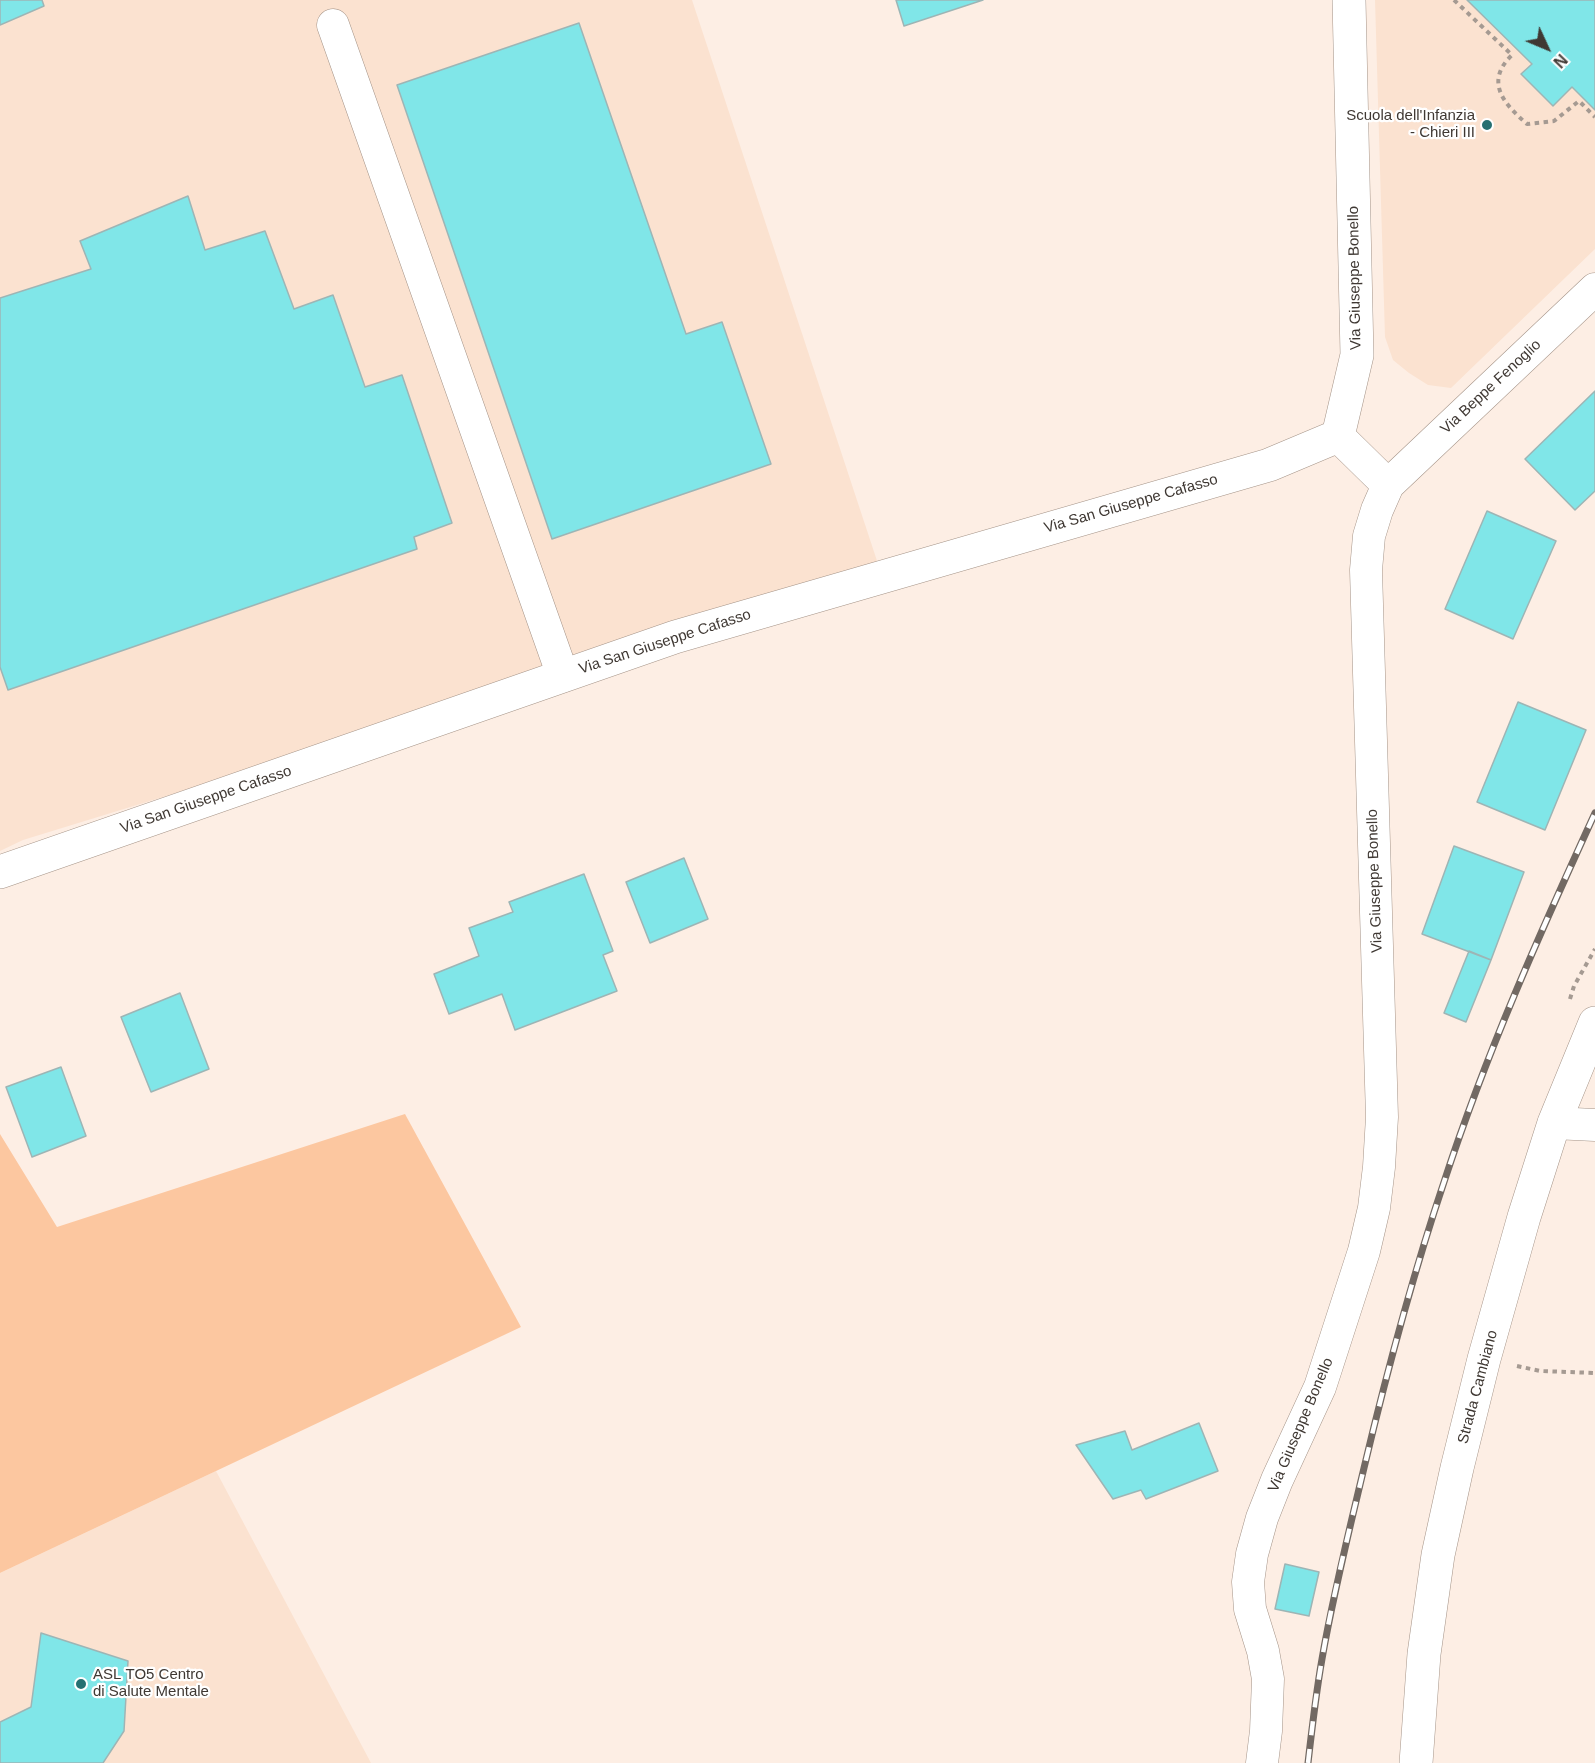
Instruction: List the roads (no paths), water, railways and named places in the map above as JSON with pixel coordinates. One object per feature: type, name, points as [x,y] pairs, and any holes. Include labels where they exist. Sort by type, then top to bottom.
[{"type":"street","name":"Via Giuseppe Bonello","points":[[1338,436],[1357,355],[1349,0]]},
{"type":"street","points":[[333,25],[563,675]]},
{"type":"street","name":"Via Beppe Fenoglio","points":[[1388,485],[1595,289]]},
{"type":"street","points":[[1338,436],[1388,485]]},
{"type":"street","name":"Via San Giuseppe Cafasso","points":[[0,872],[675,637],[1269,465],[1338,436]]},
{"type":"street","name":"Via Giuseppe Bonello","points":[[1262,1763],[1268,1679],[1263,1651],[1250,1609],[1248,1582],[1252,1554],[1276,1480],[1320,1387],[1349,1300],[1374,1208],[1379,1167],[1382,1117],[1366,570],[1369,536],[1388,485]]},
{"type":"street","name":"Strada Cambiano","points":[[1416,1763],[1424,1654],[1438,1555],[1457,1468],[1484,1359],[1524,1217],[1554,1123],[1595,1023]]},
{"type":"street","points":[[1554,1123],[1595,1125]]},
{"type":"railway","points":[[1308,1763],[1320,1672],[1336,1587],[1382,1395],[1422,1251],[1461,1132],[1496,1040],[1595,813]]},
{"type":"place","name":"Scuola dell'Infanzia - Chieri III","points":[[1487,125]]},
{"type":"place","name":"ASL TO5 Centro di Salute Mentale","points":[[81,1684]]}]
